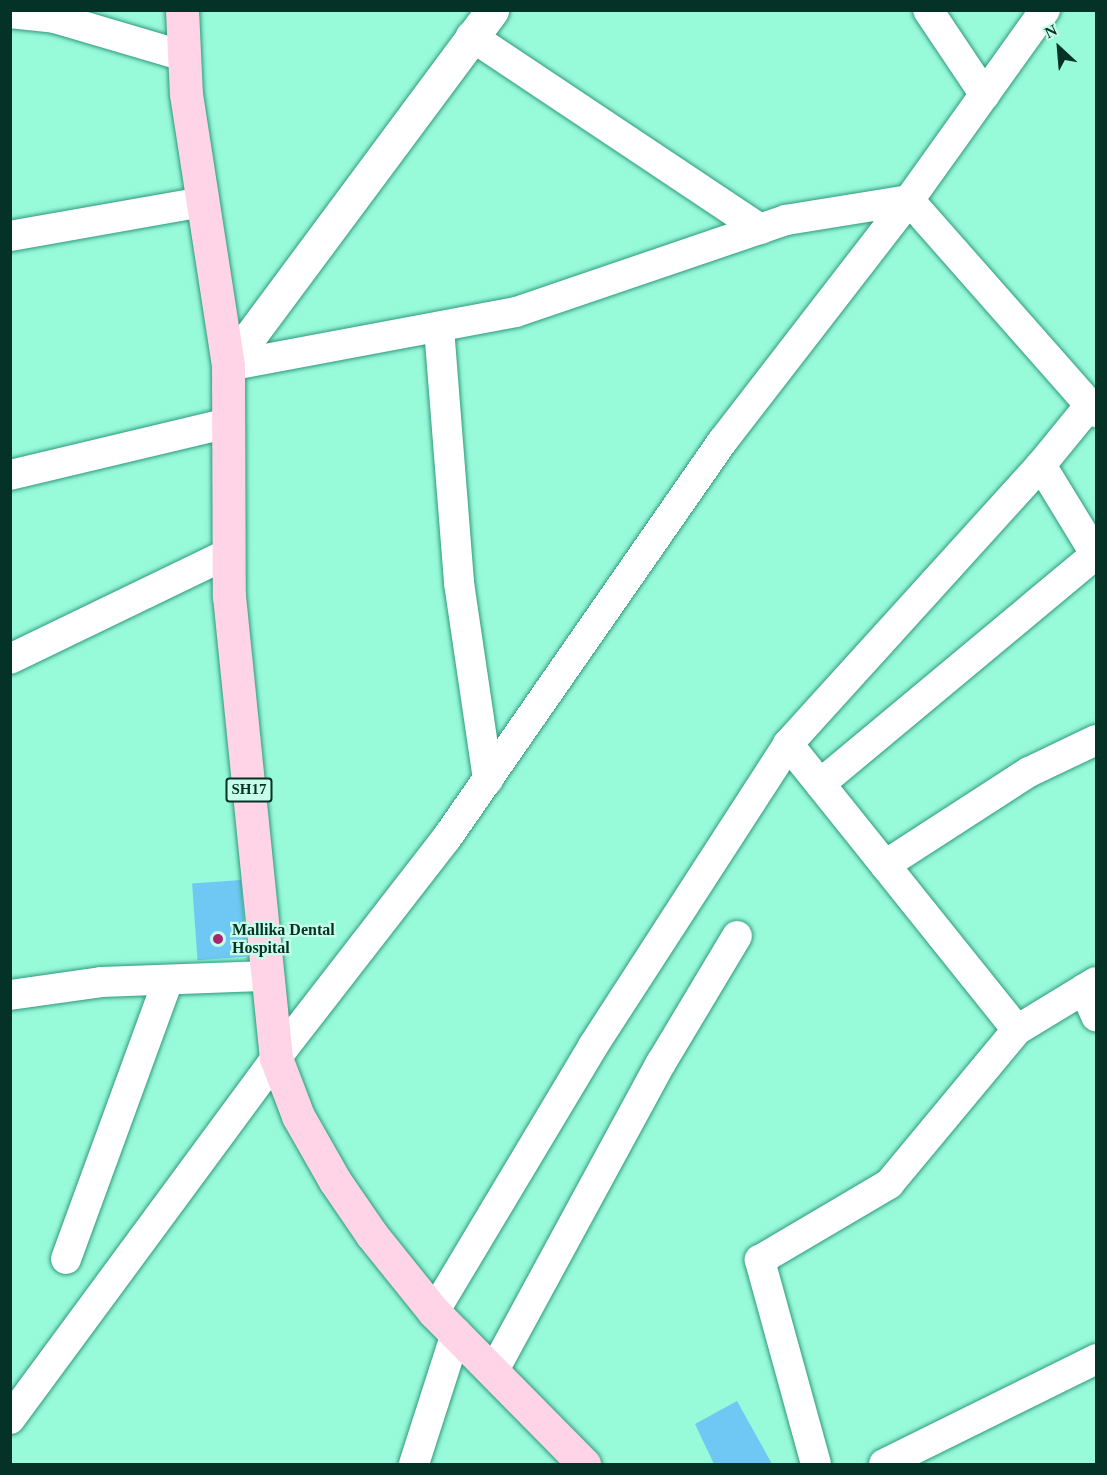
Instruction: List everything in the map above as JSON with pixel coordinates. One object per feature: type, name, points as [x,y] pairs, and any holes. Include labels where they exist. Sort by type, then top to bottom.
[{"type":"main road","name":"SH17","points":[[182,10],[186,94],[228,366],[229,596],[276,1058],[298,1116],[335,1181],[372,1235],[445,1323],[584,1464]]},
{"type":"main road","points":[[228,366],[492,10]]},
{"type":"street","points":[[928,10],[985,95]]},
{"type":"street","points":[[10,1419],[276,1058],[446,839],[722,442],[909,200],[1045,10]]},
{"type":"street","points":[[10,13],[55,18],[184,56]]},
{"type":"street","points":[[471,36],[760,229]]},
{"type":"street","points":[[228,366],[516,312],[786,220],[909,200]]},
{"type":"street","points":[[414,1464],[445,1323],[593,1046],[788,744],[1093,409],[909,200]]},
{"type":"street","points":[[10,236],[202,202]]},
{"type":"street","points":[[439,328],[459,583],[488,780]]},
{"type":"street","points":[[10,475],[228,423]]},
{"type":"street","points":[[820,784],[1096,555],[1041,465]]},
{"type":"street","points":[[10,659],[229,553]]},
{"type":"street","points":[[885,865],[1029,772],[1096,740]]},
{"type":"street","points":[[788,744],[1017,1030]]},
{"type":"street","points":[[493,1372],[661,1063],[737,936]]},
{"type":"street","points":[[10,995],[101,982],[268,976]]},
{"type":"street","points":[[66,1259],[168,980]]},
{"type":"street","points":[[816,1464],[760,1260],[889,1184],[1017,1030],[1090,986],[1096,1016]]},
{"type":"street","points":[[884,1464],[1096,1359]]},
{"type":"building","points":[[241,880],[246,957],[197,960],[192,883]]},
{"type":"building","points":[[737,1401],[772,1464],[714,1464],[695,1424]]},
{"type":"place","name":"Mallika Dental Hospital","points":[[218,939]]}]
